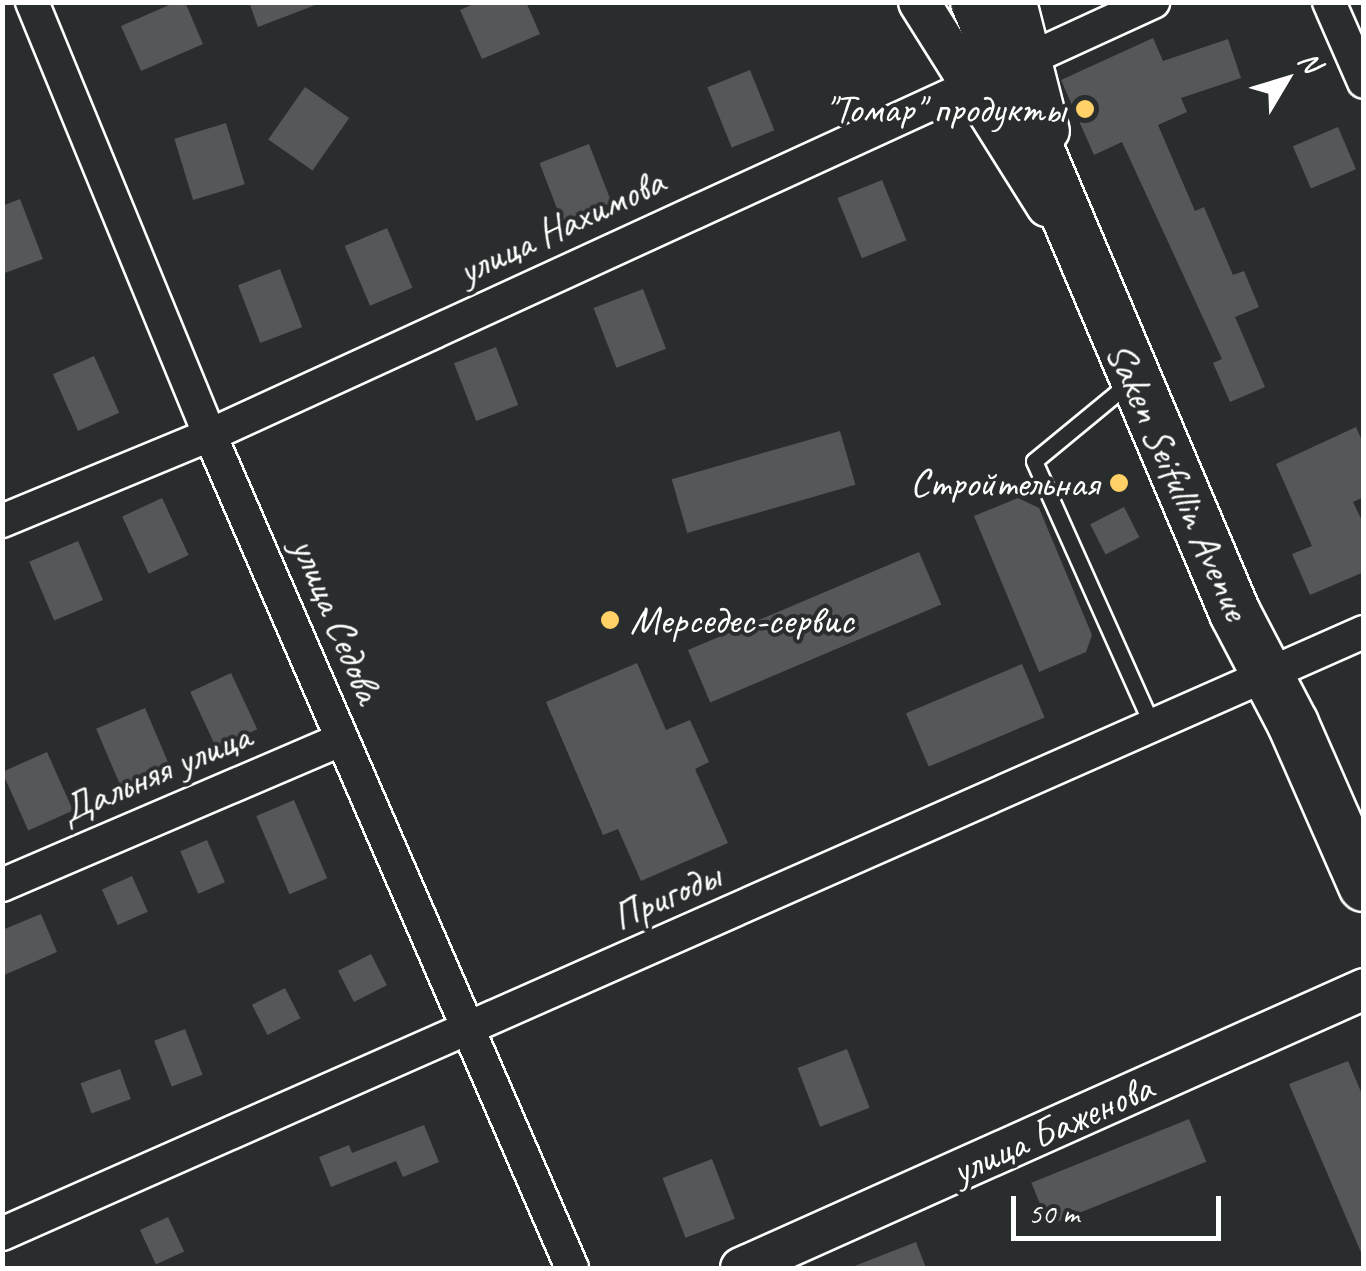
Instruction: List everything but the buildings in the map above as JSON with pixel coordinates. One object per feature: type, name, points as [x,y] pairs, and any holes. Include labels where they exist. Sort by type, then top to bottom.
[{"type":"main road","name":"Saken Seifullin Avenue","points":[[976,2],[1000,72],[1132,380],[1364,886]]},
{"type":"street","points":[[2,12],[31,2]]},
{"type":"street","name":"улица Седова","points":[[31,2],[210,434],[572,1268]]},
{"type":"street","points":[[919,2],[1000,72],[1016,2]]},
{"type":"street","name":"улица Нахимова","points":[[2,522],[210,434],[1153,2]]},
{"type":"street","points":[[1329,2],[1364,82]]},
{"type":"street","name":"Пригоды","points":[[2,1234],[468,1033],[1265,672],[1364,632]]},
{"type":"street","name":"Дальняя улица","points":[[2,885],[342,738]]},
{"type":"street","name":"улица Баженова","points":[[741,1268],[1364,989]]},
{"type":"lane","points":[[1132,380],[1034,460],[1152,723]]},
{"type":"place","name":"\"Томар\" продукты","points":[[1085,109]]},
{"type":"place","name":"Стройтельная","points":[[1119,483]]},
{"type":"place","name":"Мерседес-сервис","points":[[610,620]]}]
